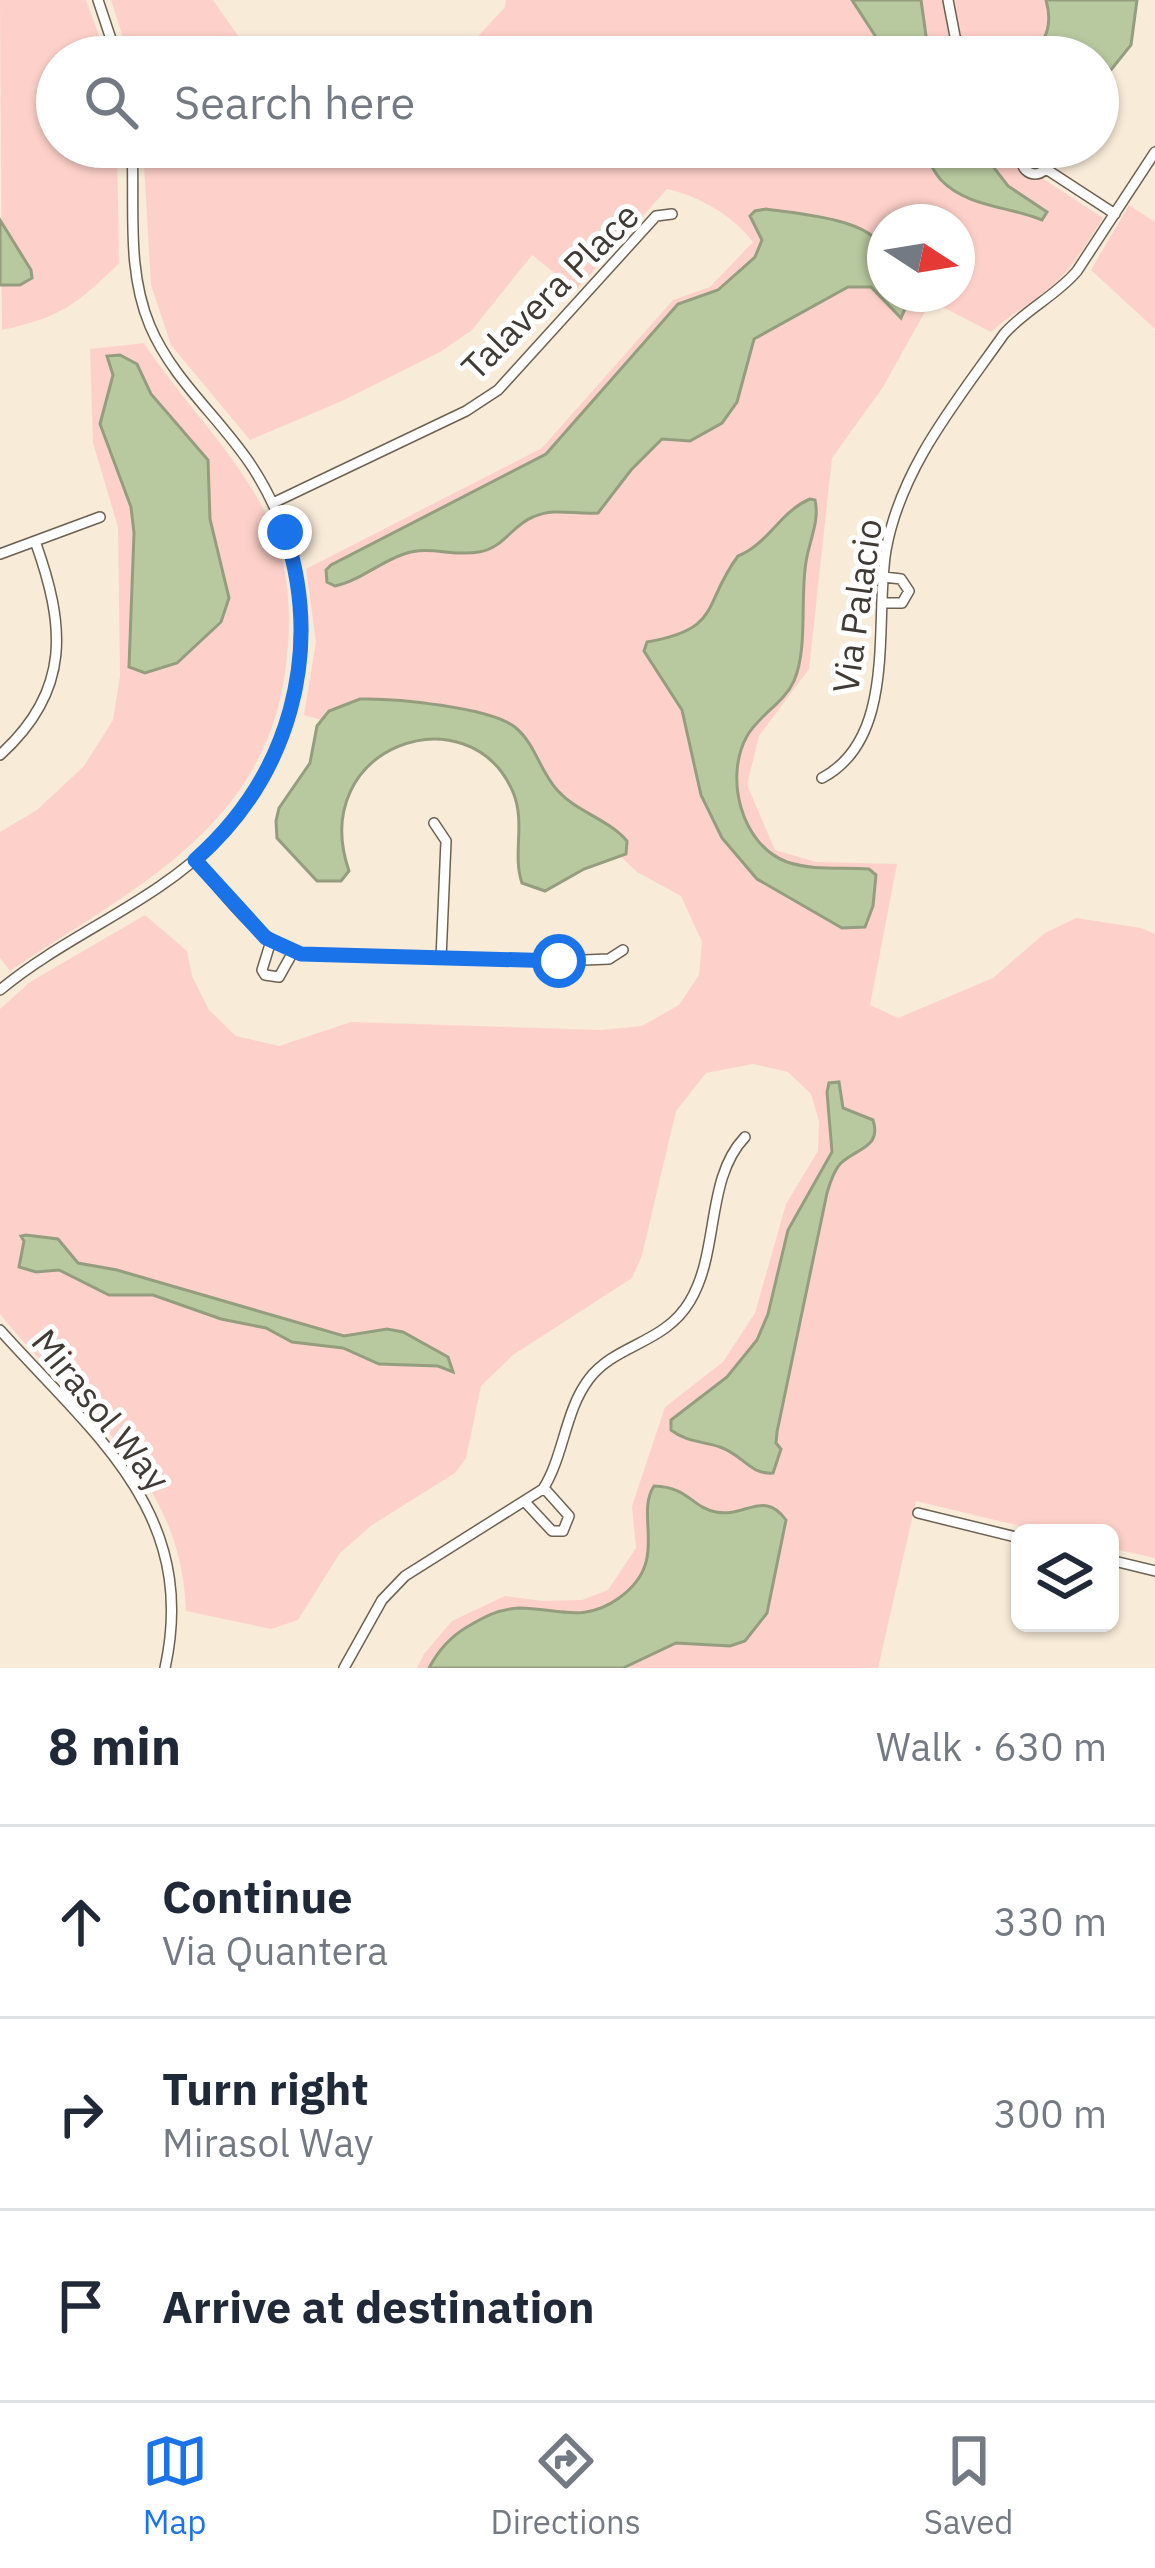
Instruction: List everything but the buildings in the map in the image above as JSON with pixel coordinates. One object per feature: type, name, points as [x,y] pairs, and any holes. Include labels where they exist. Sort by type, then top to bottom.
[{"type":"street","points":[[98,0],[109,36]]},
{"type":"street","points":[[948,0],[955,36]]},
{"type":"street","name":"Via Palacio","points":[[822,778],[842,767],[872,706],[892,522],[929,440],[1004,334],[1063,288],[1155,152]]},
{"type":"street","points":[[2,984],[195,860],[238,816],[264,777],[284,735],[298,685],[302,639],[292,552],[273,503],[247,459],[167,360],[148,322],[134,262],[132,168]]},
{"type":"street","points":[[1025,168],[1040,174],[1046,169],[1115,214]]},
{"type":"street","name":"Talavera Place","points":[[273,503],[466,411],[498,390],[656,217],[672,214]]},
{"type":"street","points":[[0,554],[100,517]]},
{"type":"street","points":[[0,755],[37,712],[56,664],[57,608],[35,541]]},
{"type":"street","points":[[882,603],[902,603],[909,591],[906,582],[884,577]]},
{"type":"street","points":[[434,823],[446,841],[441,959]]},
{"type":"street","points":[[195,860],[271,940],[314,957],[609,959],[623,950]]},
{"type":"street","points":[[271,940],[262,970],[265,976],[279,977],[293,952]]},
{"type":"street","points":[[344,1668],[382,1600],[405,1576],[526,1503],[544,1487],[555,1470],[581,1390],[592,1374],[653,1339],[690,1301],[730,1154],[746,1137]]},
{"type":"street","name":"Mirasol Way","points":[[0,1330],[124,1469],[148,1505],[164,1544],[172,1586],[172,1629],[165,1668]]},
{"type":"street","points":[[526,1503],[552,1531],[563,1531],[569,1516],[544,1487]]},
{"type":"street","points":[[918,1513],[1011,1536]]},
{"type":"street","points":[[1119,1562],[1155,1571]]},
{"type":"shaded area","points":[[0,0],[86,0],[99,36],[36,36],[36,168],[117,168],[119,263],[66,307],[2,330]]},
{"type":"shaded area","points":[[111,0],[213,0],[238,36],[122,36]]},
{"type":"shaded area","points":[[506,0],[1061,0],[1068,16],[1052,36],[478,36]]},
{"type":"shaded area","points":[[852,0],[921,0],[926,36],[875,36]]},
{"type":"shaded area","points":[[1046,0],[1137,0],[1131,45],[1119,60],[1119,36],[1045,36],[1049,17]]},
{"type":"shaded area","points":[[144,168],[1027,168],[1103,218],[1062,276],[991,332],[952,312],[975,312],[975,204],[867,204],[867,312],[925,312],[883,387],[832,458],[809,669],[759,736],[747,785],[775,850],[816,862],[897,864],[870,1005],[898,1018],[993,978],[1045,933],[1076,918],[1155,934],[1155,1558],[1119,1550],[1119,1524],[1012,1524],[916,1501],[878,1668],[417,1668],[452,1621],[505,1596],[582,1600],[608,1590],[636,1548],[632,1506],[665,1407],[723,1362],[755,1313],[786,1204],[818,1151],[819,1121],[811,1094],[788,1072],[753,1064],[706,1073],[676,1111],[642,1255],[632,1278],[513,1355],[481,1386],[466,1458],[455,1473],[372,1525],[340,1553],[298,1620],[271,1629],[186,1611],[180,1562],[146,1482],[121,1447],[0,1314],[0,1009],[30,982],[145,915],[187,951],[192,976],[209,1010],[236,1036],[279,1046],[351,1022],[602,1030],[642,1026],[679,1005],[699,975],[702,942],[681,896],[637,872],[515,757],[432,725],[346,727],[304,715],[316,642],[306,569],[542,448],[673,300],[710,287],[753,242],[715,208],[667,189],[576,290],[532,255],[472,330],[440,352],[250,440],[171,345],[151,285]]},
{"type":"shaded area","points":[[933,168],[994,168],[1008,186],[1047,212],[1042,220],[988,205],[963,196]]},
{"type":"shaded area","points":[[1129,205],[1155,222],[1155,329],[1091,270]]},
{"type":"shaded area","points":[[755,211],[815,216],[867,233],[867,287],[848,287],[754,339],[737,402],[722,423],[690,441],[662,439],[598,513],[541,514],[488,550],[413,552],[344,584],[327,582],[326,570],[331,565],[546,454],[678,304],[718,290],[755,257],[762,240],[750,216]]},
{"type":"shaded area","points":[[0,220],[31,270],[32,278],[20,285],[0,285]]},
{"type":"shaded area","points":[[144,343],[239,469],[273,531],[284,566],[289,619],[276,715],[255,765],[226,808],[190,845],[149,879],[10,971],[0,958],[0,832],[37,810],[84,766],[113,720],[120,676],[118,527],[93,443],[90,349]]},
{"type":"shaded area","points":[[120,355],[137,364],[151,394],[208,460],[210,519],[229,598],[221,622],[177,663],[145,673],[129,667],[131,507],[100,424],[113,375],[107,356]]},
{"type":"shaded area","points":[[810,499],[815,500],[816,516],[804,576],[798,668],[790,689],[747,736],[740,752],[737,789],[748,825],[771,853],[797,865],[869,869],[876,875],[865,927],[842,928],[757,879],[722,838],[701,795],[682,710],[644,651],[647,642],[671,637],[700,622],[738,556]]},
{"type":"shaded area","points":[[360,699],[441,705],[504,721],[523,735],[558,791],[627,841],[626,854],[584,869],[545,891],[522,883],[513,792],[492,761],[463,744],[430,739],[398,746],[370,764],[350,792],[342,828],[349,871],[341,881],[317,881],[277,838],[279,808],[310,763],[317,726],[329,711]]},
{"type":"shaded area","points":[[839,1082],[843,1108],[873,1120],[874,1136],[840,1164],[829,1185],[777,1432],[781,1449],[773,1473],[765,1473],[728,1450],[677,1434],[671,1430],[671,1420],[727,1377],[757,1340],[788,1230],[832,1152],[827,1092],[829,1083]]},
{"type":"shaded area","points":[[21,1236],[58,1239],[78,1263],[344,1336],[387,1329],[403,1332],[448,1357],[453,1372],[438,1366],[379,1364],[343,1348],[292,1342],[266,1328],[221,1319],[153,1295],[109,1295],[59,1270],[36,1272],[19,1267]]},
{"type":"shaded area","points":[[654,1486],[675,1490],[716,1512],[762,1505],[786,1520],[767,1613],[745,1641],[730,1646],[676,1643],[623,1668],[429,1668],[455,1635],[491,1614],[519,1608],[582,1613],[619,1598],[644,1569],[647,1511]]},
{"type":"route","points":[[285,532],[302,618],[292,710],[254,795],[195,860],[266,938],[289,951],[314,957],[559,961]]}]
